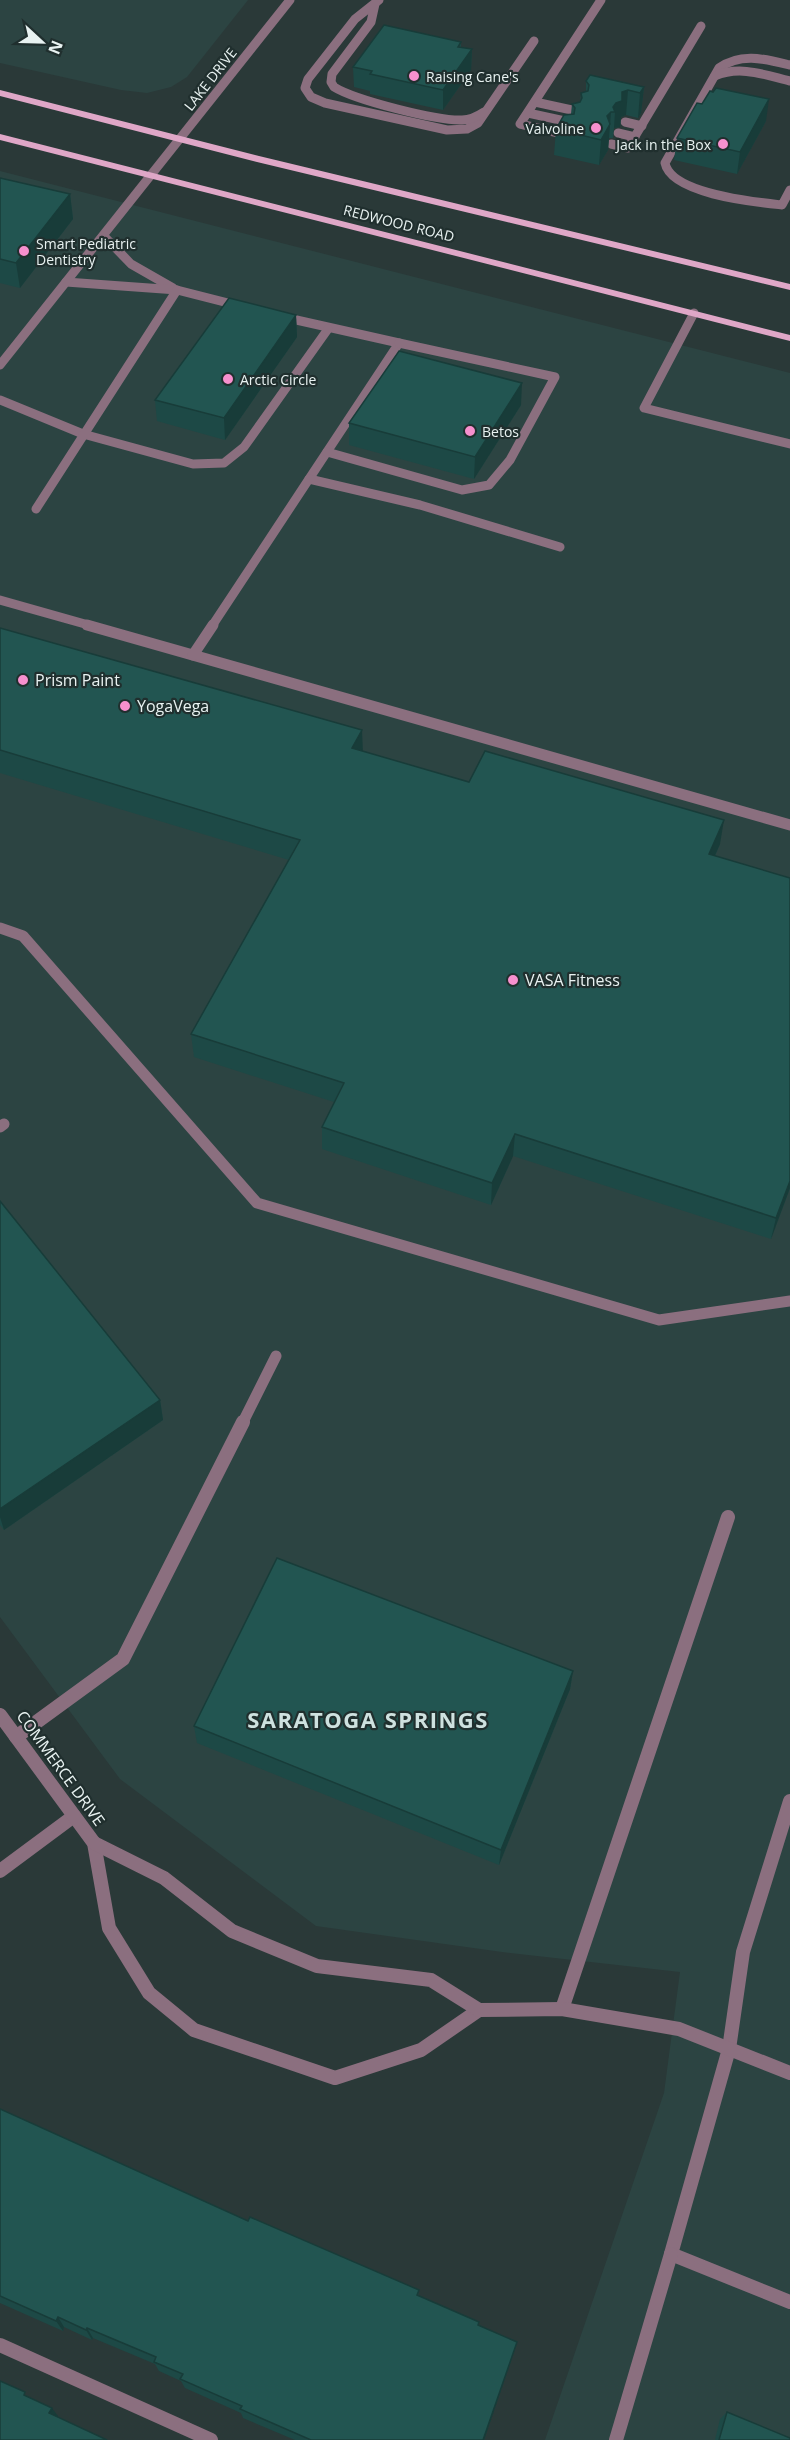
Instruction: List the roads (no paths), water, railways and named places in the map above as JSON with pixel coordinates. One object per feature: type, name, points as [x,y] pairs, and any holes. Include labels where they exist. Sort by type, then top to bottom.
[{"type":"main road","name":"REDWOOD ROAD","points":[[0,93],[180,140],[790,287]]},
{"type":"main road","name":"REDWOOD ROAD","points":[[0,137],[790,338]]},
{"type":"street","name":"LAKE DRIVE","points":[[0,365],[290,0]]},
{"type":"street","points":[[567,135],[520,124],[601,0]]},
{"type":"street","points":[[377,2],[355,18],[308,79],[305,88],[311,97],[325,103],[447,130],[473,127],[534,42]]},
{"type":"street","points":[[377,2],[371,22],[332,74],[333,87],[352,97],[452,119],[470,118],[487,110]]},
{"type":"street","points":[[611,144],[628,148],[701,26]]},
{"type":"street","points":[[790,65],[759,58],[740,58],[724,64],[665,159],[666,170],[676,181],[686,185],[782,205],[790,190]]},
{"type":"street","points":[[714,77],[725,72],[741,71],[790,81]]},
{"type":"street","points":[[535,102],[581,112]]},
{"type":"street","points":[[528,113],[574,123]]},
{"type":"street","points":[[625,122],[642,126]]},
{"type":"street","points":[[618,133],[635,137]]},
{"type":"street","points":[[104,236],[131,264],[177,290]]},
{"type":"street","points":[[66,282],[177,290],[246,308]]},
{"type":"street","points":[[36,509],[177,290]]},
{"type":"street","points":[[694,313],[644,408],[790,444]]},
{"type":"street","points":[[270,314],[328,329],[555,377],[510,460],[489,486],[462,490],[327,452]]},
{"type":"street","points":[[0,400],[83,434],[193,464],[224,463],[244,447],[328,329]]},
{"type":"street","points":[[193,655],[399,343]]},
{"type":"street","points":[[309,479],[420,506],[560,547]]},
{"type":"street","points":[[0,600],[790,825]]},
{"type":"street","points":[[0,928],[23,936],[257,1203],[659,1320],[790,1301]]},
{"type":"street","points":[[16,1737],[123,1659],[276,1356]]},
{"type":"street","points":[[562,2009],[728,1517]]},
{"type":"street","name":"COMMERCE DRIVE","points":[[0,1715],[94,1843],[109,1928],[149,1993],[194,2030],[335,2078],[421,2050],[478,2010],[431,1980],[317,1966],[232,1931],[164,1878],[94,1843]]},
{"type":"street","points":[[616,2440],[729,2049],[743,1952],[790,1801]]},
{"type":"street","points":[[0,1871],[74,1816]]},
{"type":"street","points":[[478,2010],[562,2009],[679,2029],[790,2073]]},
{"type":"street","points":[[671,2254],[790,2302]]},
{"type":"street","points":[[0,2345],[211,2440]]},
{"type":"place","name":"Raising Cane's","points":[[414,76]]},
{"type":"place","name":"Valvoline","points":[[596,128]]},
{"type":"place","name":"Jack in the Box","points":[[723,144]]},
{"type":"place","name":"Smart Pediatric Dentistry","points":[[24,251]]},
{"type":"place","name":"Arctic Circle","points":[[228,379]]},
{"type":"place","name":"Betos","points":[[470,431]]},
{"type":"place","name":"Prism Paint","points":[[23,680]]},
{"type":"place","name":"YogaVega","points":[[125,706]]},
{"type":"place","name":"VASA Fitness","points":[[513,980]]},
{"type":"district","name":"SARATOGA SPRINGS","points":[[368,1719]]}]
